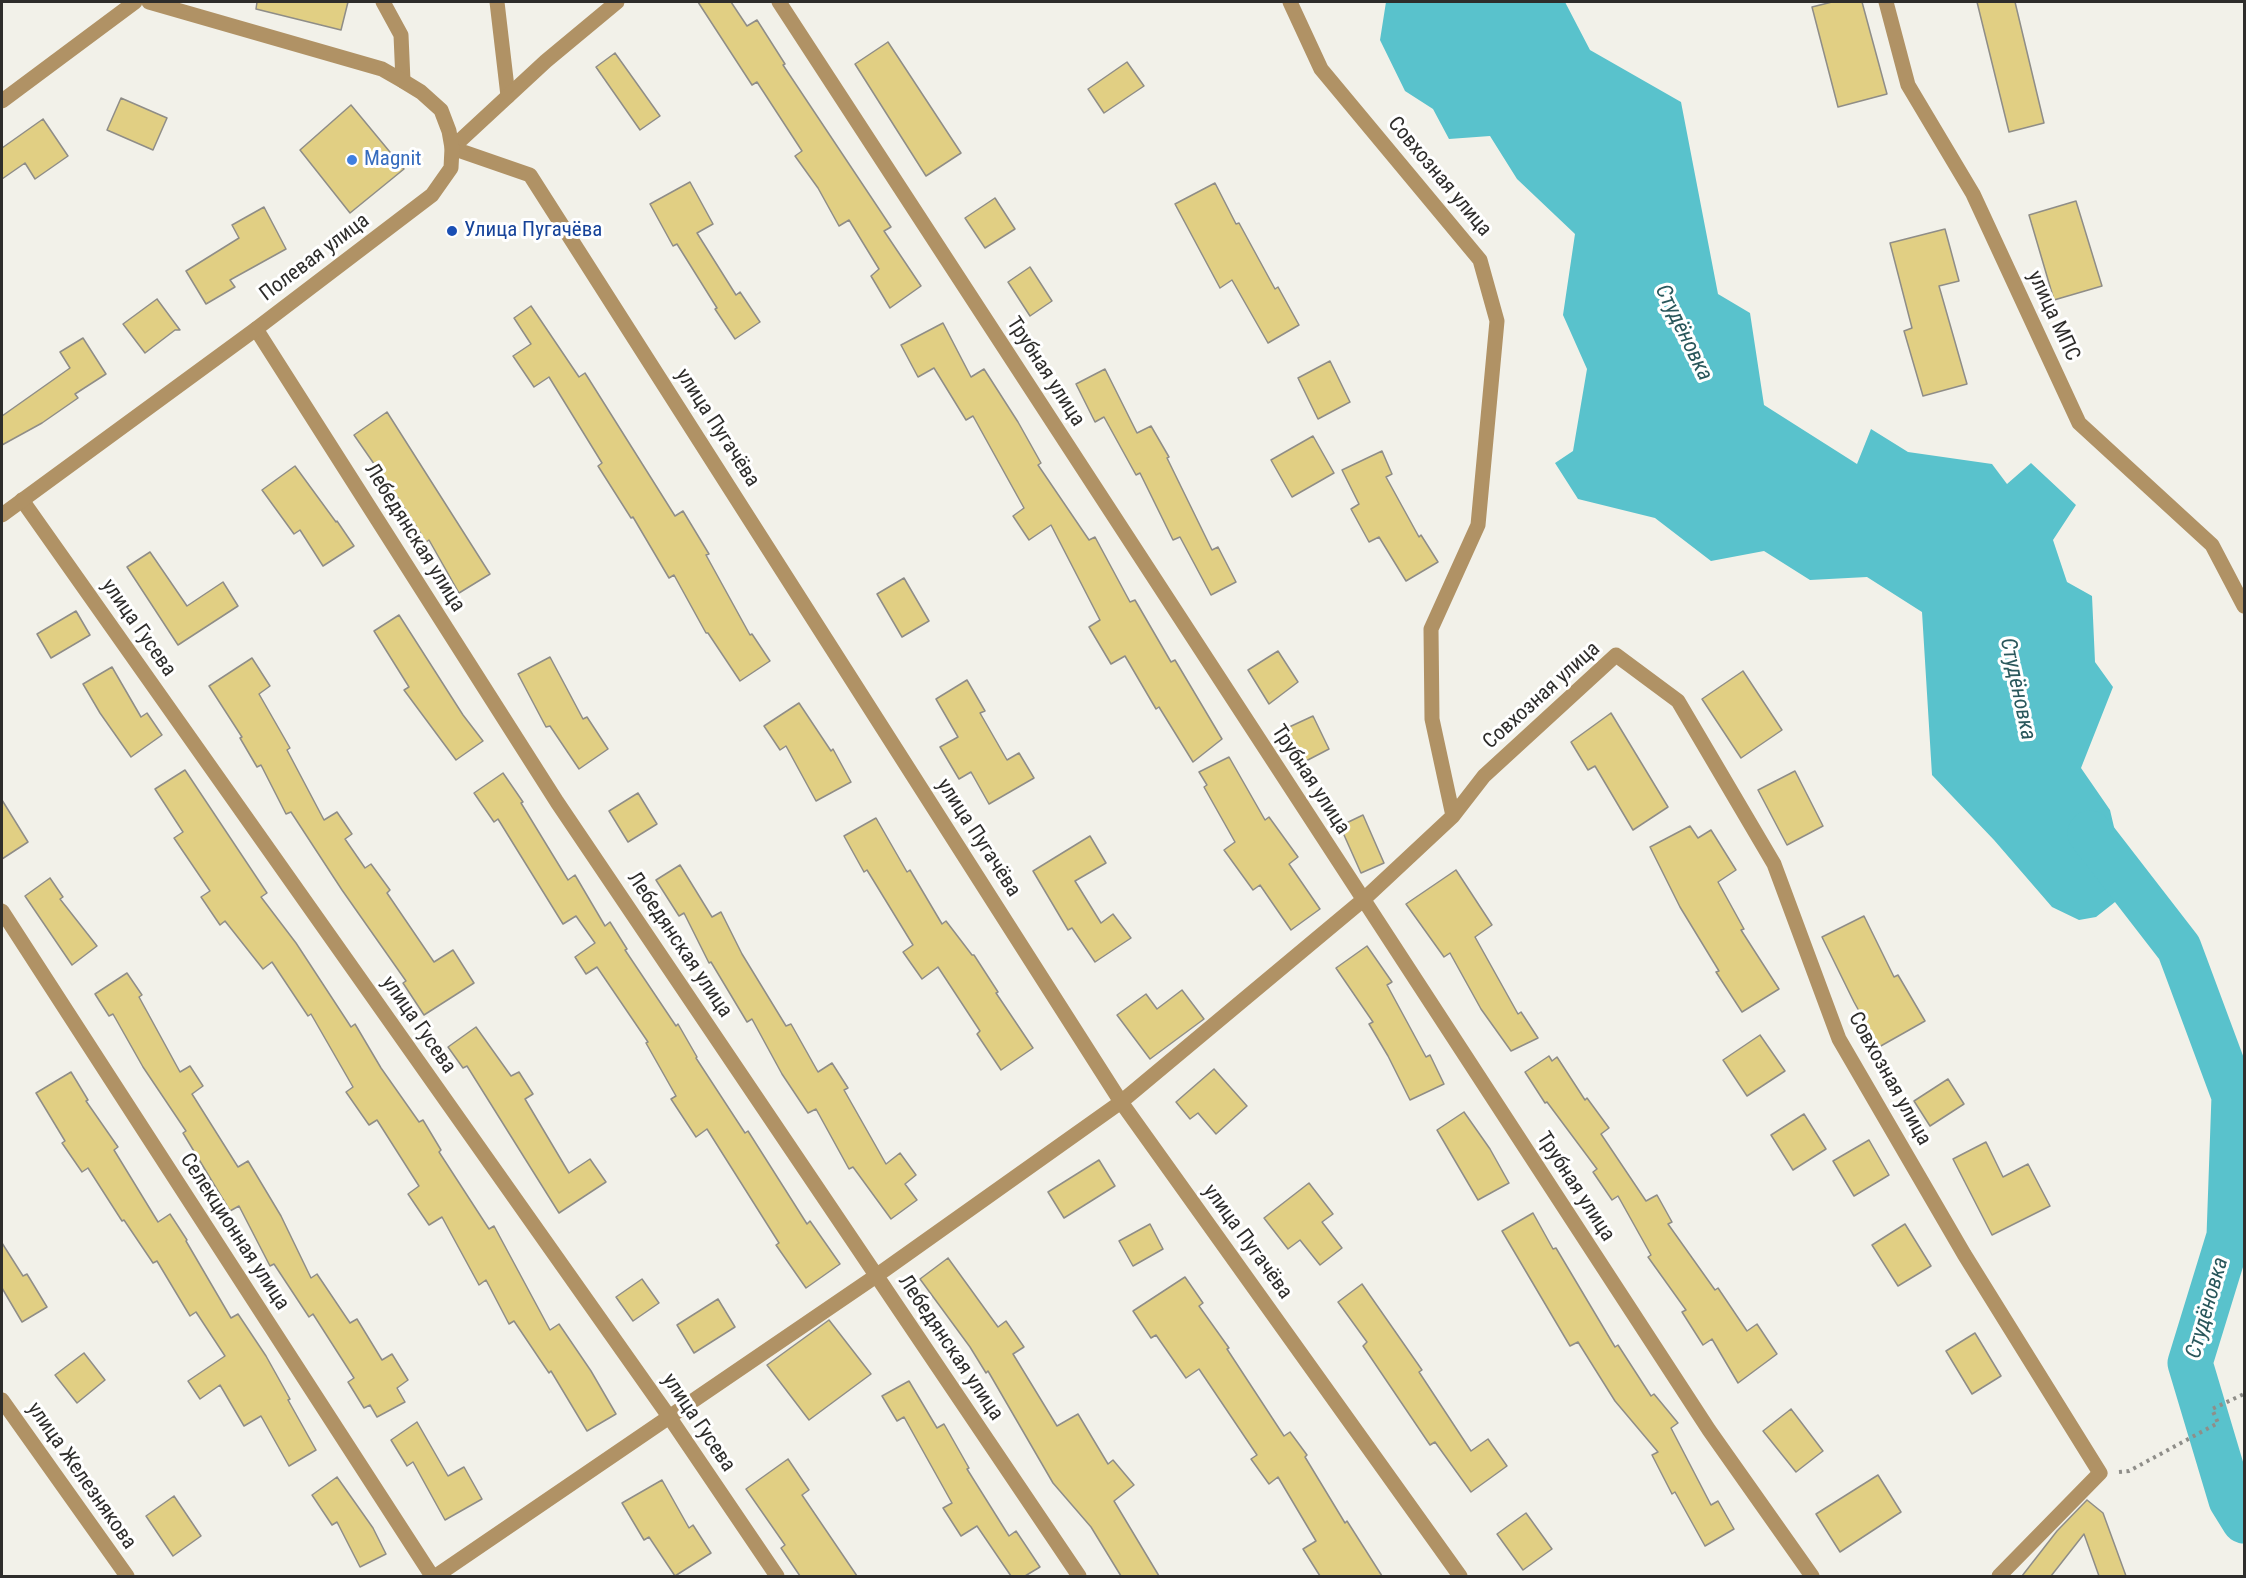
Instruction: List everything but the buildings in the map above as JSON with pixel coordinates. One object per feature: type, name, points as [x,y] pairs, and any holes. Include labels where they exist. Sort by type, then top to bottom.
[{"type":"street","points":[[2,101],[135,2]]},
{"type":"street","points":[[149,2],[382,69],[421,92],[441,110],[449,131],[452,148]]},
{"type":"street","points":[[383,2],[401,35],[403,81]]},
{"type":"street","points":[[497,2],[508,96]]},
{"type":"street","points":[[452,148],[546,61],[617,2]]},
{"type":"street","name":"Трубная улица","points":[[779,2],[1709,1430],[1812,1576]]},
{"type":"street","name":"Совхозная улица","points":[[1290,2],[1321,69],[1480,260],[1497,321],[1478,525],[1431,629],[1432,719],[1453,816]]},
{"type":"street","name":"улица МПС","points":[[1886,2],[1908,85],[1973,194],[2079,423],[2212,545],[2244,606]]},
{"type":"street","name":"Полевая улица","points":[[2,515],[256,330],[432,195],[451,168],[452,148]]},
{"type":"street","name":"улица Пугачёва","points":[[452,148],[530,175],[1121,1102],[1460,1576]]},
{"type":"street","name":"Лебедянская улица","points":[[256,330],[557,802],[1079,1576]]},
{"type":"street","name":"улица Гусева","points":[[22,500],[670,1418],[777,1576]]},
{"type":"street","name":"Совхозная улица","points":[[1453,816],[1484,776],[1616,655],[1678,701],[1774,864],[1839,1039],[1964,1254],[2100,1473]]},
{"type":"street","points":[[434,1576],[670,1418],[876,1276],[1121,1102],[1364,900],[1453,816]]},
{"type":"street","name":"Селекционная улица","points":[[2,911],[434,1576]]},
{"type":"street","name":"улица Железнякова","points":[[2,1400],[127,1576]]},
{"type":"street","points":[[1999,1576],[2100,1473]]},
{"type":"path","points":[[2100,1473],[2129,1471],[2218,1423],[2212,1409],[2242,1395]]},
{"type":"water","points":[[1386,2],[1565,2],[1590,50],[1681,102],[1718,294],[1750,313],[1764,405],[1857,464],[1871,429],[1908,452],[1992,464],[2007,484],[2031,463],[2076,505],[2053,540],[2067,582],[2092,596],[2095,662],[2113,687],[2081,768],[2110,810],[2129,891],[2096,917],[2079,920],[2052,907],[1994,840],[1932,775],[1922,612],[1867,577],[1810,580],[1764,551],[1711,561],[1655,518],[1578,499],[1555,463],[1573,451],[1587,369],[1563,315],[1575,234],[1517,179],[1490,136],[1449,139],[1433,109],[1405,91],[1380,40]]},
{"type":"waterway","name":"Студёновка","points":[[2090,833],[2179,948],[2234,1096],[2229,1236],[2190,1363],[2231,1500],[2244,1521]]},
{"type":"place","name":"Magnit","points":[[352,160]]},
{"type":"place","name":"Улица Пугачёва","points":[[452,231]]}]
